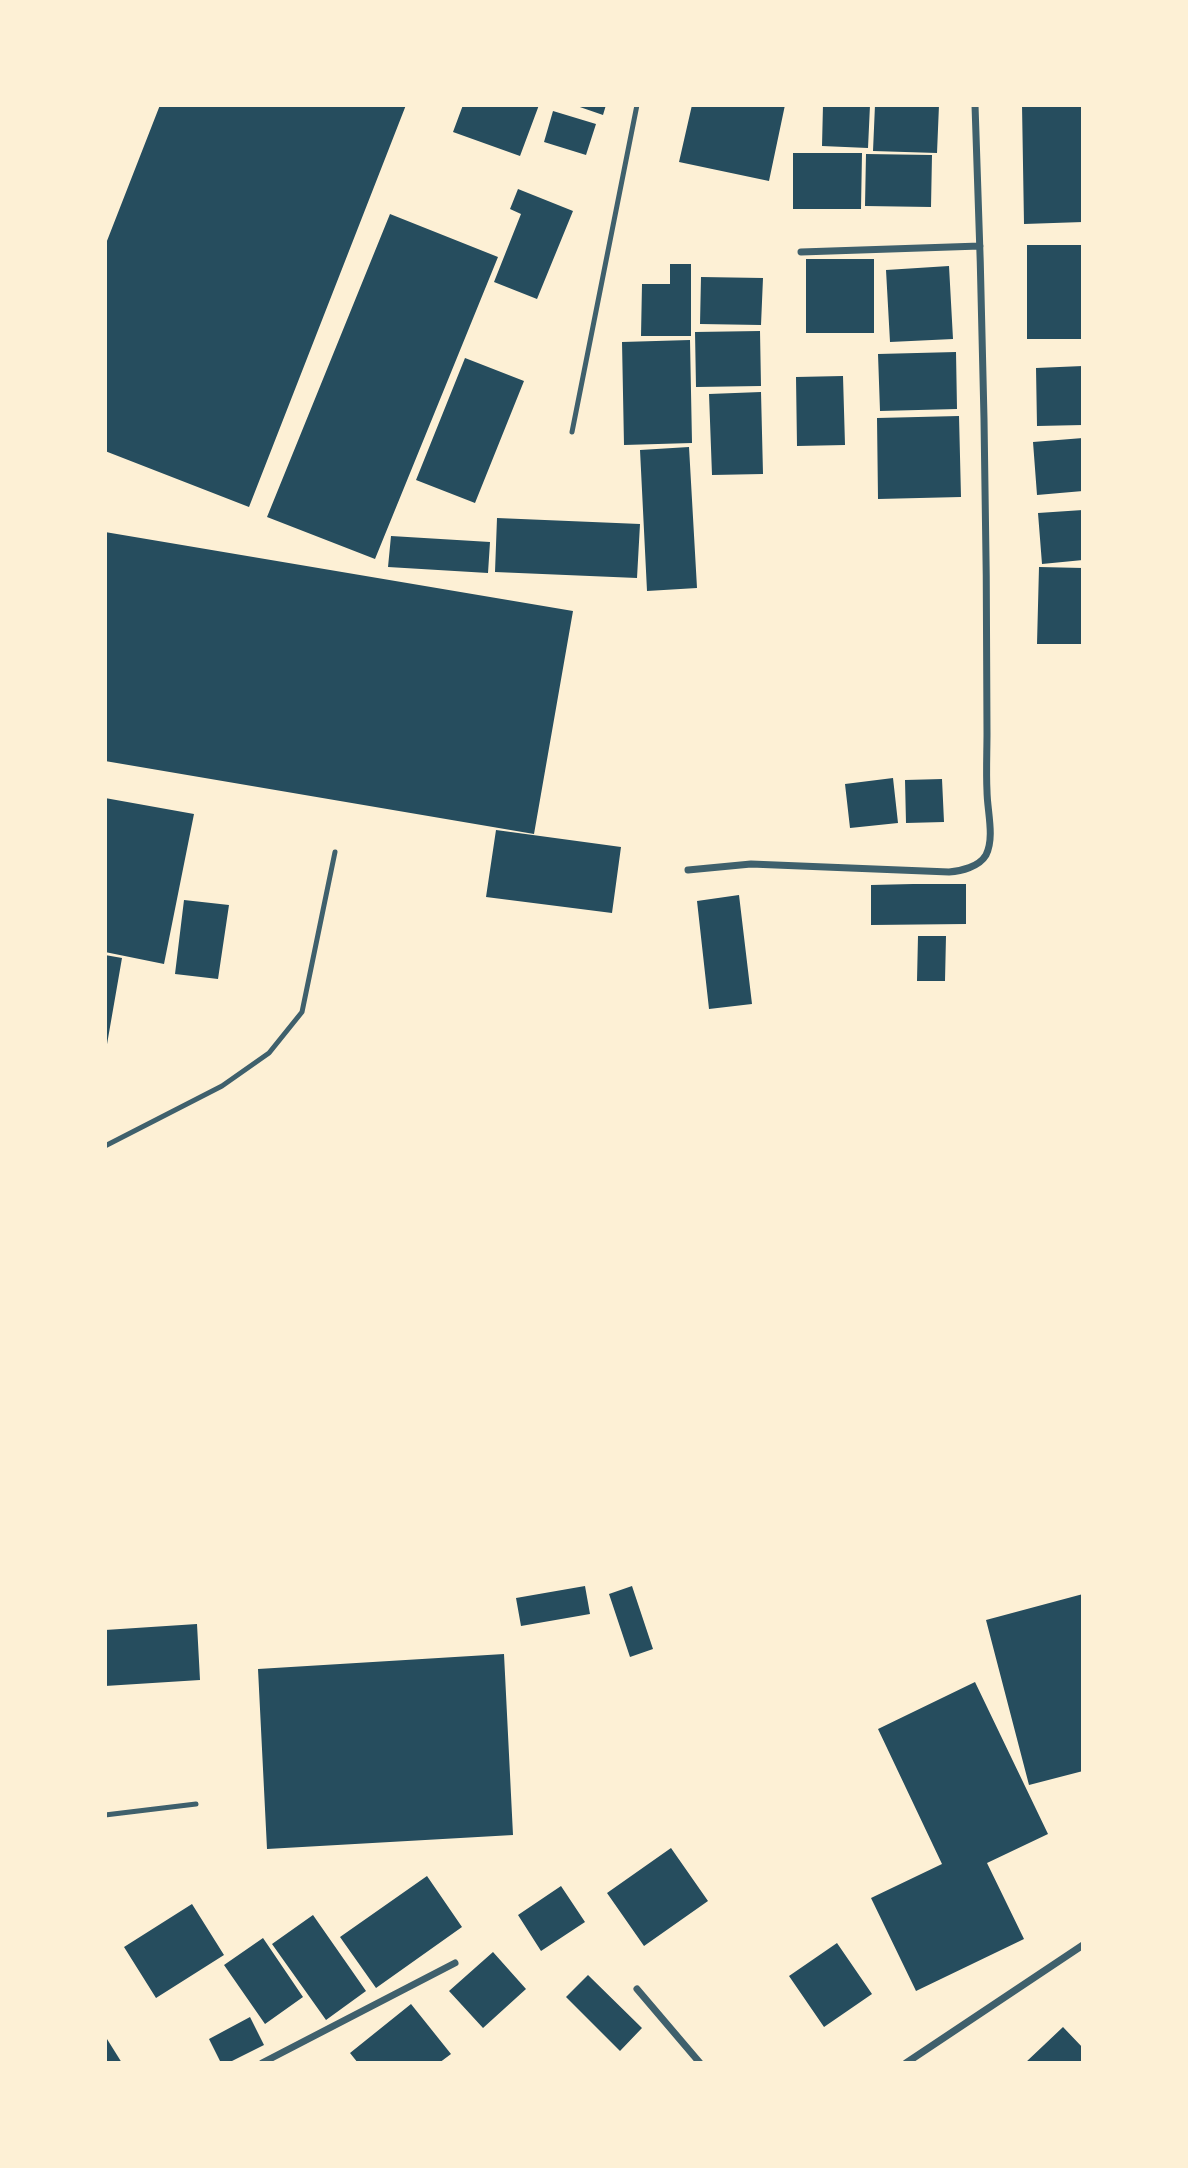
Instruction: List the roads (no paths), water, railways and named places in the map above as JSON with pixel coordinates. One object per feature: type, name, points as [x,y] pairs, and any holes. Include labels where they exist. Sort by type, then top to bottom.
[{"type":"street","points":[[688,870],[751,864],[949,872],[963,871],[986,855],[989,838],[986,793],[987,605],[975,105]]},
{"type":"street","points":[[801,253],[980,246]]},
{"type":"street","points":[[906,2063],[1083,1945]]},
{"type":"street","points":[[262,2063],[455,1963]]},
{"type":"street","points":[[637,1989],[700,2063]]},
{"type":"lane","points":[[572,432],[637,105]]},
{"type":"lane","points":[[105,1146],[232,1079],[269,1053],[302,1012],[335,852]]},
{"type":"lane","points":[[105,1815],[196,1804]]}]
